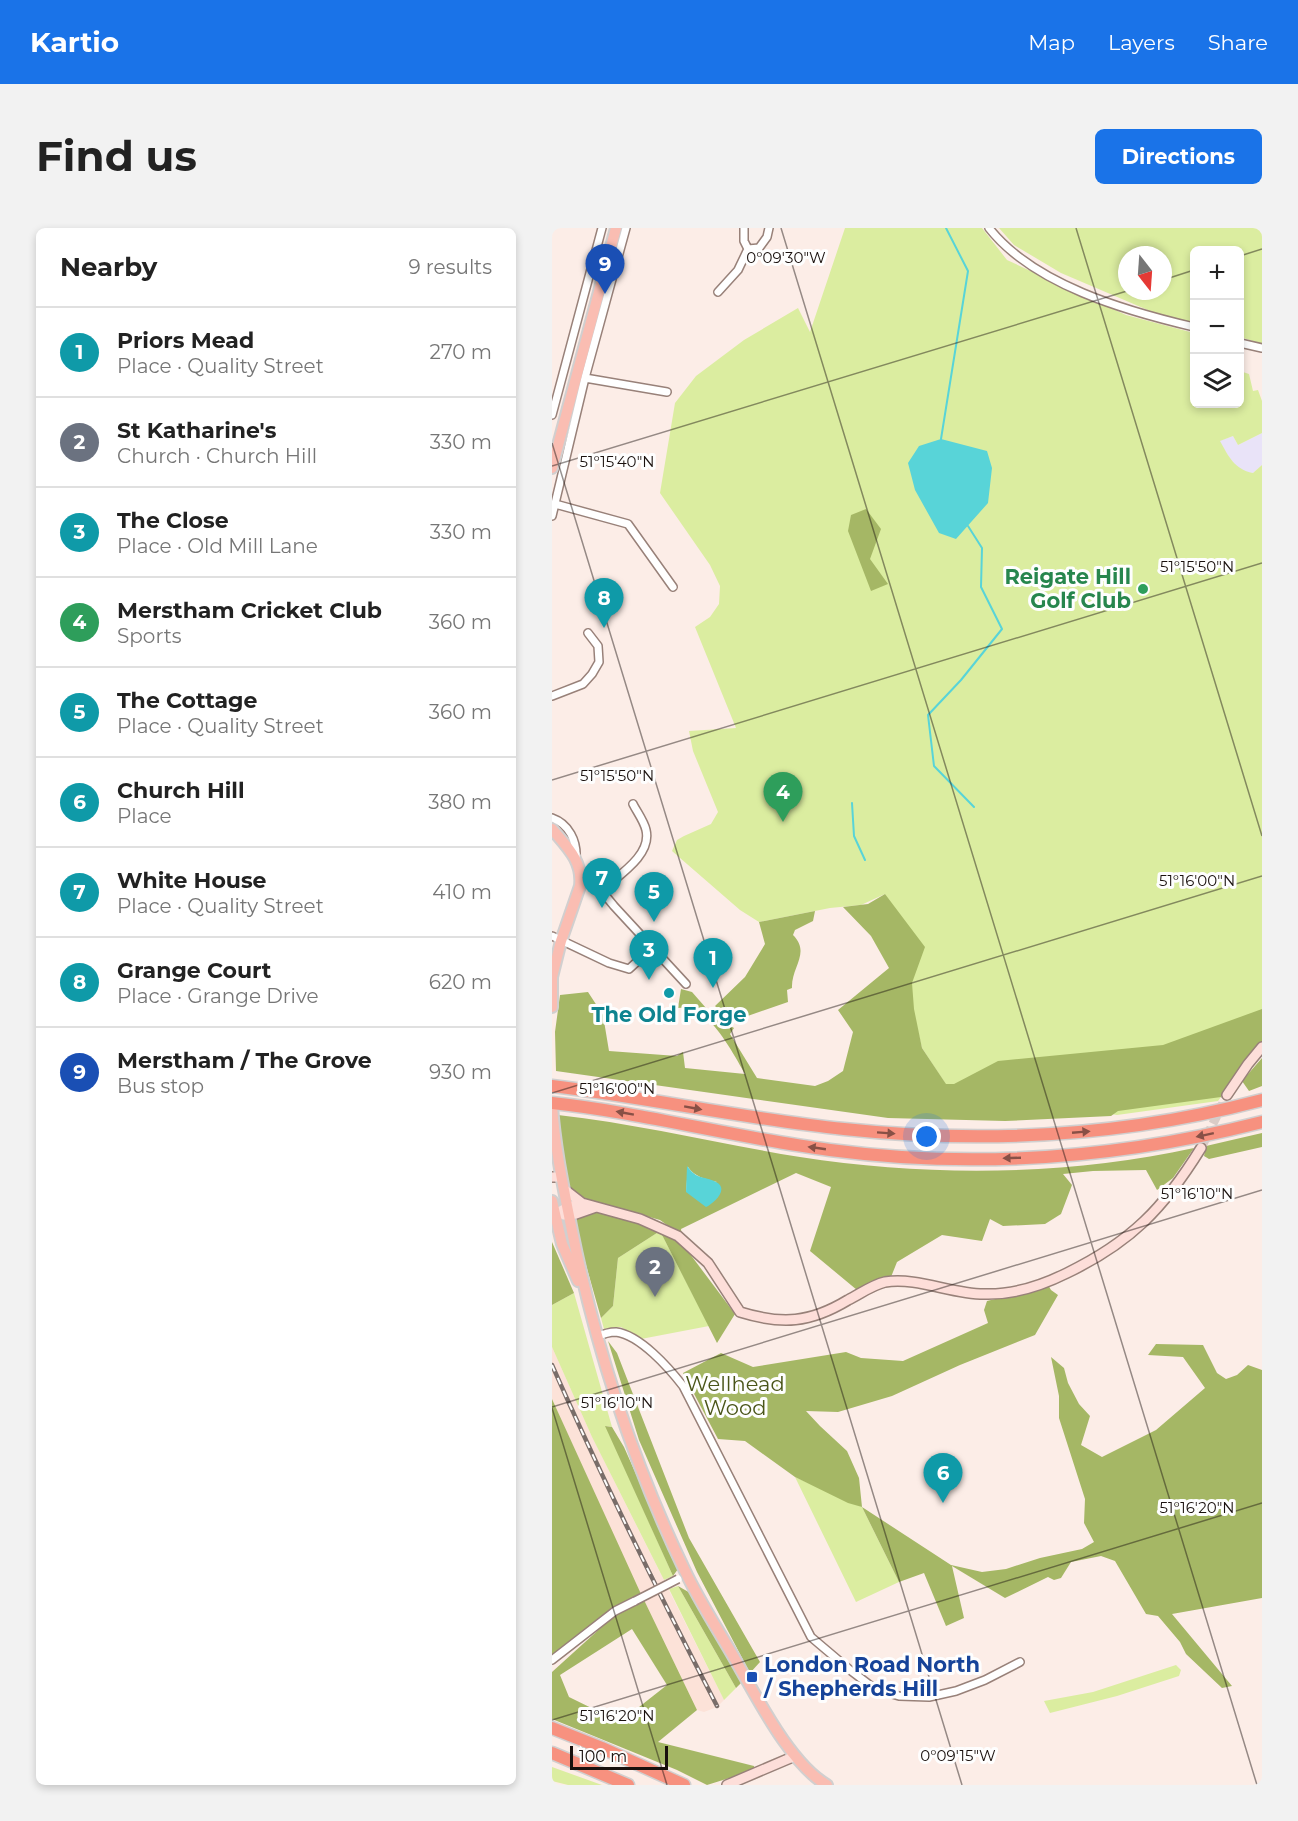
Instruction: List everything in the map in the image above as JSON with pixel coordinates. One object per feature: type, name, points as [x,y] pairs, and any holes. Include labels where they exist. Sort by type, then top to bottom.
[{"type":"highway","points":[[552,1086],[810,1126],[947,1136],[1016,1136],[1118,1128],[1184,1118],[1262,1100]]},
{"type":"highway","points":[[552,1105],[625,1113],[830,1150],[934,1158],[1004,1159],[1096,1152],[1175,1141],[1262,1122]]},
{"type":"highway","points":[[552,1728],[684,1785]]},
{"type":"highway","points":[[552,1753],[628,1785]]},
{"type":"main road","points":[[557,464],[555,444],[616,228]]},
{"type":"main road","points":[[552,829],[576,859],[581,876],[580,886],[557,938],[552,977],[552,1007]]},
{"type":"main road","points":[[552,1105],[557,1177],[564,1189],[586,1298],[626,1430],[682,1576],[795,1756],[821,1782],[827,1785]]},
{"type":"main road","points":[[552,1201],[566,1254],[586,1298]]},
{"type":"street","points":[[552,415],[603,228]]},
{"type":"street","points":[[552,516],[555,504],[557,464],[585,378],[626,228]]},
{"type":"street","points":[[744,228],[744,241],[748,249]]},
{"type":"street","points":[[748,249],[759,248],[767,237],[769,228]]},
{"type":"street","points":[[989,228],[1015,255],[1034,269],[1108,302],[1149,316],[1190,326]]},
{"type":"street","points":[[718,292],[738,270],[748,249]]},
{"type":"street","points":[[1244,344],[1262,348]]},
{"type":"street","points":[[585,378],[666,392]]},
{"type":"street","points":[[555,504],[628,524],[673,586]]},
{"type":"street","points":[[552,696],[583,684],[599,662],[598,646],[588,633]]},
{"type":"street","points":[[602,890],[644,852],[647,841],[646,828],[633,804]]},
{"type":"street","points":[[552,818],[565,826],[573,836],[576,845],[576,859]]},
{"type":"street","points":[[581,876],[591,878],[686,984]]},
{"type":"street","points":[[557,938],[609,963],[629,969],[653,947]]},
{"type":"street","points":[[1227,1095],[1262,1047]]},
{"type":"street","points":[[564,1189],[582,1203],[640,1219],[680,1238],[708,1263],[740,1312],[783,1322],[795,1321],[827,1311],[885,1282],[912,1283],[984,1294],[1020,1291],[1047,1282],[1098,1257],[1134,1232],[1165,1200],[1201,1148]]},
{"type":"street","points":[[568,1211],[582,1203]]},
{"type":"street","points":[[555,1214],[596,1207]]},
{"type":"street","points":[[597,1337],[614,1332],[623,1334],[636,1341],[670,1369],[683,1386],[811,1637],[875,1689],[899,1696],[929,1697],[956,1691],[985,1680],[1020,1662]]},
{"type":"street","points":[[552,1660],[615,1611],[682,1576]]},
{"type":"street","points":[[726,1785],[795,1756]]},
{"type":"shaded area","points":[[1262,433],[1262,465],[1253,473],[1241,471],[1219,441],[1233,436],[1238,445]]},
{"type":"shaded area","points":[[552,1347],[592,1437],[724,1700],[717,1707],[704,1712],[697,1710],[633,1578],[552,1399]]},
{"type":"green space","name":"Reigate Hill Golf Club","points":[[845,228],[982,228],[1007,260],[1126,315],[1190,332],[1190,408],[1244,408],[1244,372],[1249,374],[1253,391],[1258,390],[1262,401],[1262,433],[1238,445],[1233,436],[1220,441],[1233,462],[1241,469],[1253,473],[1262,465],[1262,1041],[1218,1101],[1117,1115],[939,1086],[945,1083],[922,1048],[885,894],[861,905],[830,908],[759,922],[740,910],[672,851],[677,840],[711,824],[718,812],[693,751],[689,731],[736,728],[695,627],[710,617],[719,604],[720,586],[710,565],[660,493],[675,403],[696,376],[744,340],[798,308],[810,332]]},
{"type":"green space","points":[[999,228],[1262,228],[1262,344],[1244,338],[1244,246],[1190,246],[1190,324],[1157,314],[1124,300],[1172,300],[1172,246],[1118,246],[1118,297],[1061,273],[1014,245]]},
{"type":"green space","points":[[866,509],[881,529],[870,559],[888,584],[871,591],[848,531],[851,515]]},
{"type":"green space","points":[[885,894],[925,947],[912,983],[914,1009],[922,1048],[946,1084],[954,1084],[998,1061],[1163,1045],[1262,1009],[1262,1041],[1221,1097],[1118,1111],[1111,1116],[1005,1121],[888,1118],[556,1071],[555,1032],[560,995],[588,992],[603,1015],[609,1051],[677,1056],[683,1052],[685,1068],[745,1074],[721,1035],[705,1016],[688,1007],[678,1008],[681,989],[692,992],[713,1016],[734,1028],[730,1034],[757,1078],[815,1086],[828,1081],[843,1071],[853,1032],[838,1010],[889,968],[871,936],[843,907],[868,904]]},
{"type":"green space","points":[[815,911],[813,921],[795,930],[793,935],[798,942],[800,954],[792,980],[792,988],[787,990],[788,1002],[739,1019],[729,1020],[715,1006],[745,977],[765,944],[759,922]]},
{"type":"green space","points":[[1262,1058],[1262,1086],[1249,1091],[1242,1081]]},
{"type":"green space","points":[[558,1115],[800,1157],[898,1168],[997,1170],[1047,1168],[1096,1164],[1194,1148],[1173,1178],[1157,1190],[1146,1170],[1063,1174],[1072,1185],[1061,1214],[1045,1224],[1003,1226],[990,1219],[982,1241],[942,1235],[897,1262],[891,1277],[857,1290],[810,1251],[831,1187],[796,1173],[681,1229],[682,1236],[660,1220],[586,1199],[567,1187],[560,1146]],"holes":[[[688,1167],[701,1177],[717,1182],[686,1192]]]},
{"type":"green space","points":[[1262,1133],[1262,1147],[1209,1159],[1204,1156],[1206,1146]]},
{"type":"green space","points":[[598,1212],[657,1226],[684,1246],[735,1314],[717,1343],[660,1231],[618,1258],[613,1306],[601,1318],[573,1219]]},
{"type":"green space","points":[[660,1231],[709,1326],[641,1339],[621,1327],[604,1329],[601,1318],[613,1306],[618,1258]]},
{"type":"green space","points":[[552,1242],[574,1293],[552,1305]]},
{"type":"green space","name":"Wellhead Wood","points":[[1047,1283],[1058,1295],[1035,1335],[960,1365],[892,1396],[838,1412],[806,1411],[847,1451],[859,1478],[862,1507],[848,1503],[795,1477],[745,1441],[718,1439],[683,1373],[721,1353],[753,1367],[846,1352],[861,1358],[903,1361],[988,1323],[984,1310],[987,1301],[1033,1290]]},
{"type":"green space","points":[[574,1293],[612,1427],[606,1426],[673,1576],[664,1580],[592,1437],[552,1347],[552,1305]]},
{"type":"green space","points":[[608,1341],[617,1353],[689,1538],[760,1662],[750,1673],[697,1572],[639,1440]]},
{"type":"green space","points":[[1156,1344],[1203,1345],[1217,1373],[1226,1379],[1237,1375],[1248,1365],[1262,1370],[1262,1598],[1172,1614],[1232,1686],[1222,1688],[1186,1654],[1180,1642],[1158,1616],[1146,1614],[1115,1561],[1101,1556],[1071,1562],[1061,1578],[1054,1580],[1048,1577],[1005,1598],[952,1566],[964,1618],[946,1626],[924,1573],[899,1582],[862,1507],[951,1565],[982,1572],[1006,1569],[1040,1558],[1082,1549],[1094,1542],[1084,1523],[1085,1499],[1059,1418],[1059,1396],[1051,1357],[1064,1368],[1068,1383],[1079,1404],[1090,1416],[1081,1445],[1102,1457],[1156,1430],[1205,1388],[1183,1357],[1148,1355]]},
{"type":"green space","points":[[552,1399],[641,1594],[612,1608],[552,1661]]},
{"type":"green space","points":[[605,1426],[612,1427],[624,1447],[678,1569],[673,1576]]},
{"type":"green space","points":[[795,1477],[862,1507],[899,1582],[856,1602]]},
{"type":"green space","points":[[678,1586],[736,1688],[724,1700],[669,1589]]},
{"type":"green space","points":[[678,1586],[692,1594],[742,1682],[736,1688]]},
{"type":"green space","points":[[644,1600],[697,1710],[658,1742],[754,1766],[755,1770],[707,1785],[677,1770],[552,1719],[552,1672],[616,1614]],"holes":[[[632,1629],[667,1685],[620,1722],[569,1697],[560,1675]]]},
{"type":"green space","points":[[1176,1665],[1181,1670],[1179,1676],[1117,1696],[1050,1713],[1044,1701],[1093,1692]]},
{"type":"green space","points":[[552,1767],[602,1785],[568,1785],[552,1781]]},
{"type":"water","points":[[941,439],[987,451],[992,468],[988,503],[956,539],[939,533],[915,490],[908,463],[919,446]]},
{"type":"water","points":[[687,1166],[698,1176],[720,1185],[719,1196],[706,1207],[686,1192]]},
{"type":"waterway","points":[[941,439],[968,271],[946,228]]},
{"type":"waterway","points":[[968,526],[982,548],[981,587],[1002,629],[961,680],[928,715],[934,766],[974,807]]},
{"type":"waterway","points":[[852,803],[854,836],[865,860]]},
{"type":"tunnel","points":[[1201,1148],[1227,1095]]},
{"type":"railway","points":[[552,1365],[632,1537],[717,1706]]},
{"type":"place","name":"Merstham / The Grove","points":[[605,294]]},
{"type":"place","name":"Reigate Hill Golf Club","points":[[1143,589]]},
{"type":"place","name":"Grange Court","points":[[604,628]]},
{"type":"place","name":"Merstham Cricket Club","points":[[783,822]]},
{"type":"place","name":"White House","points":[[602,908]]},
{"type":"place","name":"The Cottage","points":[[654,922]]},
{"type":"place","name":"The Close","points":[[649,980]]},
{"type":"place","name":"Priors Mead","points":[[713,988]]},
{"type":"place","name":"The Old Forge","points":[[669,993]]},
{"type":"place","name":"St Katharine's","points":[[655,1297]]},
{"type":"place","name":"Church Hill","points":[[943,1503]]},
{"type":"place","name":"London Road North / Shepherds Hill","points":[[752,1677]]}]
